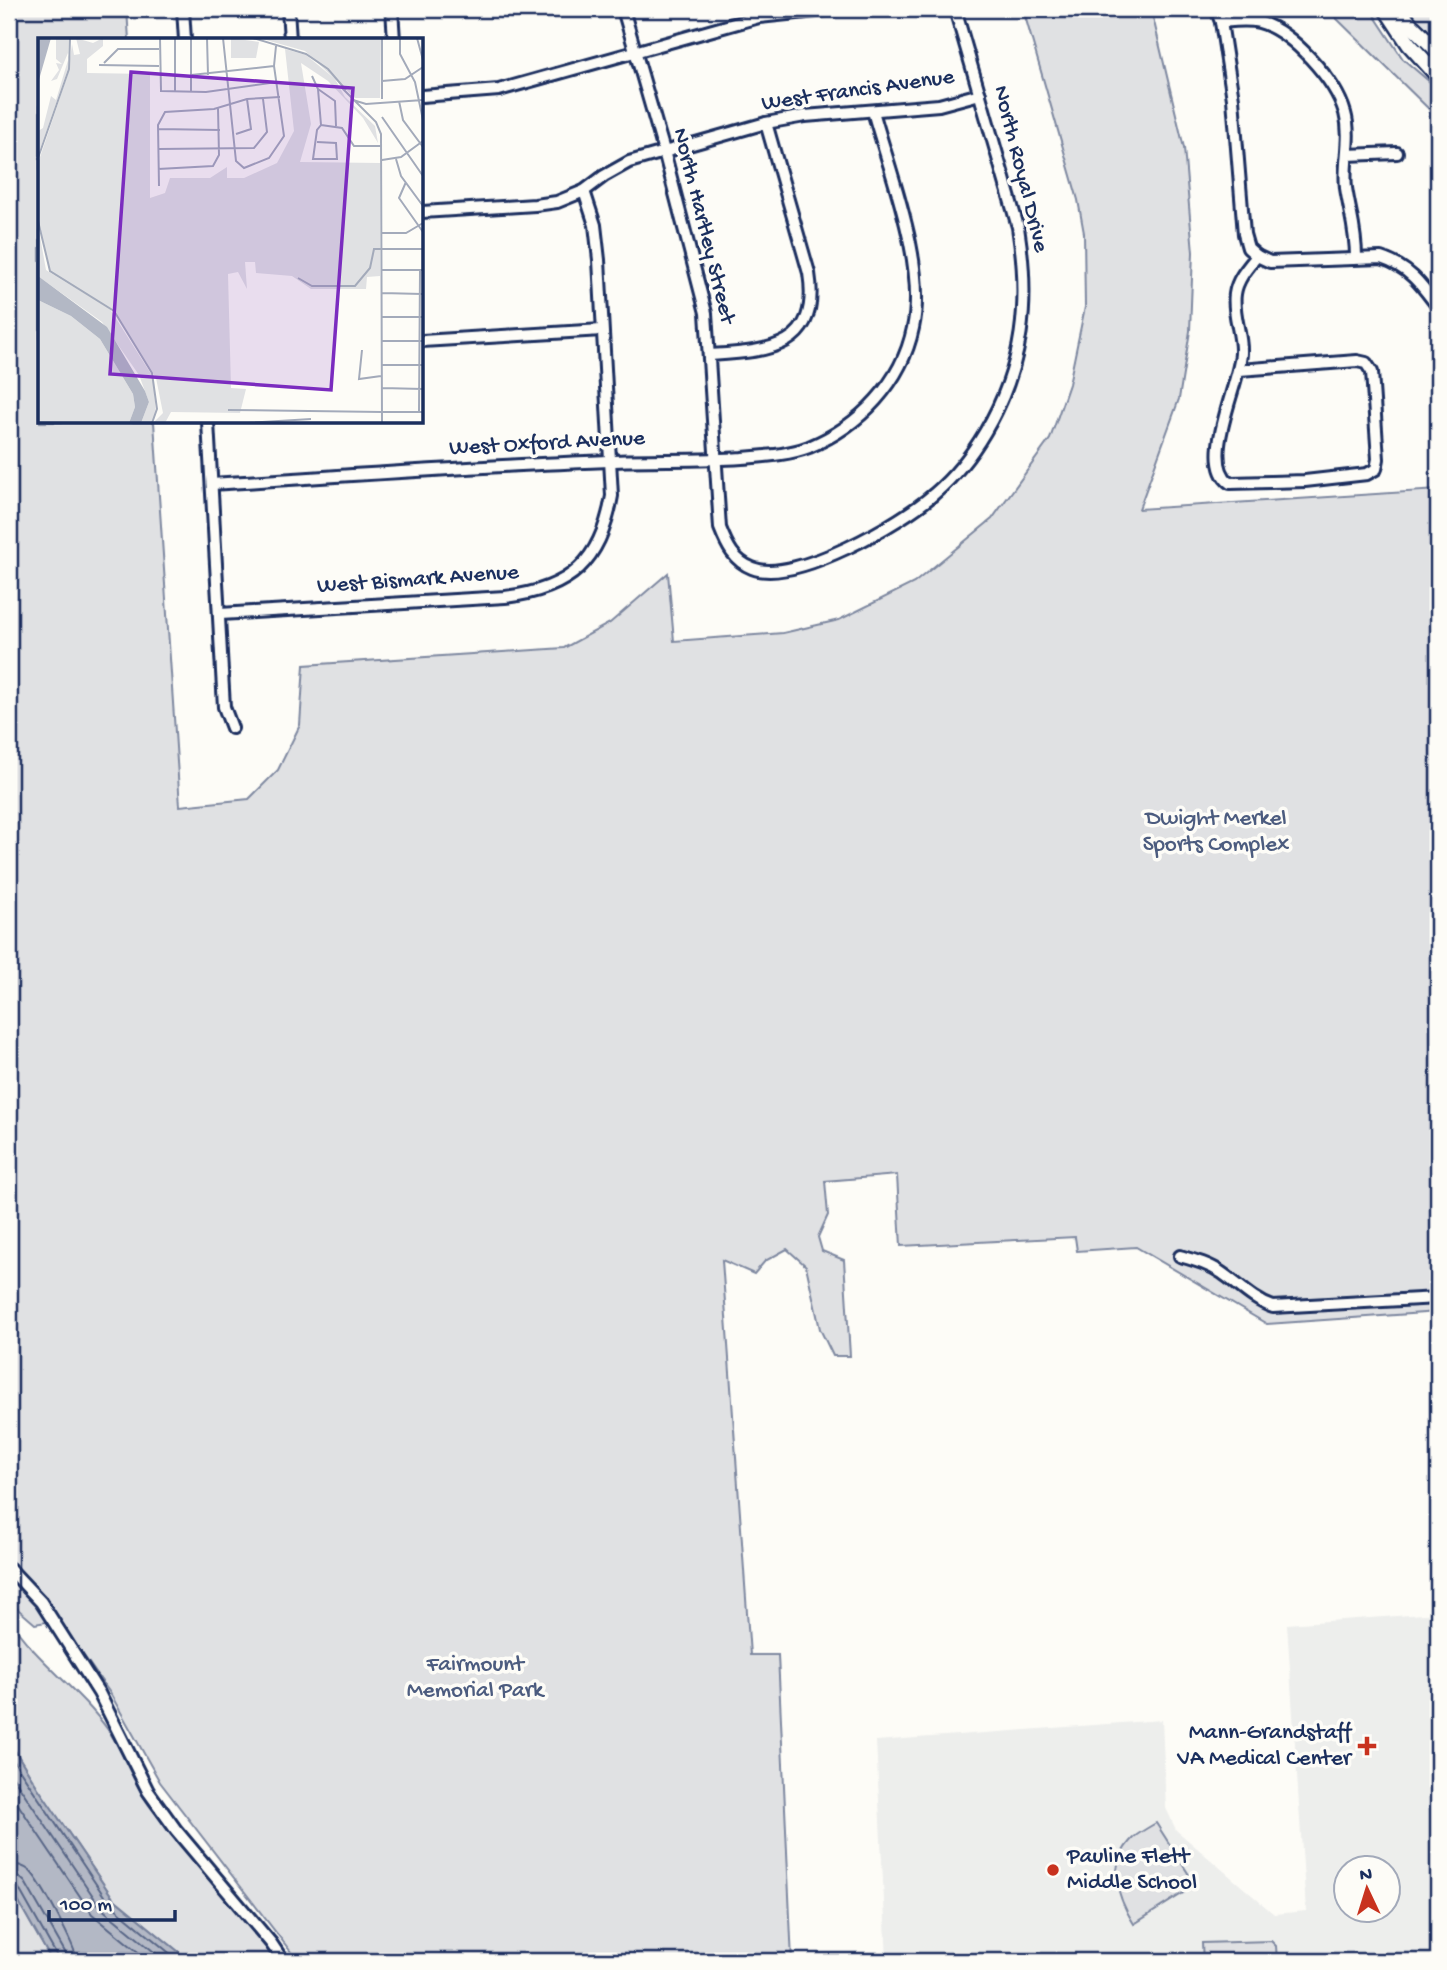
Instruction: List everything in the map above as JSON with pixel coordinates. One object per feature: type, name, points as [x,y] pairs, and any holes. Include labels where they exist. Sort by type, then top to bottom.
[{"type":"main road","points":[[1386,9],[1438,64]]},
{"type":"main road","points":[[1386,9],[1409,44],[1438,76]]},
{"type":"main road","points":[[1398,9],[1438,51]]},
{"type":"street","points":[[183,9],[185,38]]},
{"type":"street","points":[[288,9],[290,38]]},
{"type":"street","points":[[392,9],[394,38]]},
{"type":"street","name":"North Hartley Street","points":[[623,9],[699,278],[706,313],[720,528],[735,558],[753,569]]},
{"type":"street","points":[[424,96],[499,90],[759,17],[836,9]]},
{"type":"street","name":"North Royal Drive","points":[[753,569],[776,571],[794,568],[875,535],[908,514],[935,493],[956,471],[985,432],[1013,372],[1024,310],[1024,273],[1018,227],[955,9]]},
{"type":"street","points":[[1216,9],[1221,22],[1234,112],[1244,234],[1248,248],[1270,262],[1381,258],[1397,263],[1411,274],[1438,307]]},
{"type":"street","points":[[1221,22],[1248,21],[1267,26],[1294,43],[1325,76],[1345,112],[1348,131],[1346,189],[1354,222],[1356,257]]},
{"type":"street","name":"West Francis Avenue","points":[[424,212],[558,202],[584,191],[629,162],[766,123],[805,116],[939,105],[980,94]]},
{"type":"street","name":"West Oxford Avenue","points":[[212,484],[610,461],[775,456],[807,448],[837,434],[864,413],[890,384],[913,328],[917,296],[914,257],[873,111]]},
{"type":"street","points":[[710,355],[776,347],[798,331],[809,313],[812,291],[809,273],[766,123]]},
{"type":"street","points":[[1346,155],[1397,153]]},
{"type":"street","name":"West Bismark Avenue","points":[[220,614],[531,594],[556,585],[578,570],[594,551],[607,523],[612,496],[599,260],[595,225],[584,191]]},
{"type":"street","points":[[1239,370],[1357,361],[1366,363],[1372,372],[1378,459],[1376,469],[1367,474],[1305,481],[1230,483],[1223,478],[1219,445],[1239,370],[1241,352],[1235,314],[1235,291],[1240,278],[1257,256]]},
{"type":"street","points":[[424,341],[602,330]]},
{"type":"street","points":[[208,424],[224,707],[232,728]]},
{"type":"street","points":[[1180,1256],[1215,1269],[1257,1300],[1273,1307],[1438,1297]]},
{"type":"street","points":[[9,1568],[41,1602],[99,1693],[148,1791],[176,1830],[283,1961]]},
{"type":"shaded area","name":"Pauline Flett Middle School","points":[[1438,1613],[1438,1961],[887,1961],[876,1741],[1162,1720],[1166,1808],[1176,1830],[1274,1914],[1306,1911],[1287,1624]]},
{"type":"green space","points":[[127,9],[129,38],[38,38],[38,424],[154,424],[180,806],[249,799],[278,770],[300,725],[304,665],[564,648],[610,623],[668,573],[674,641],[783,633],[839,620],[914,583],[992,519],[1050,439],[1069,384],[1085,307],[1084,233],[1078,200],[1023,9],[1151,9],[1184,148],[1193,252],[1190,331],[1179,399],[1139,509],[1438,490],[1438,1312],[1267,1324],[1136,1247],[1077,1251],[1075,1237],[901,1246],[897,1175],[825,1181],[828,1215],[818,1237],[822,1251],[844,1260],[850,1356],[833,1356],[820,1329],[806,1266],[787,1249],[765,1261],[754,1274],[722,1260],[750,1655],[778,1655],[792,1961],[298,1961],[160,1782],[110,1693],[46,1602],[9,1562],[9,10]]},
{"type":"green space","points":[[1327,9],[1370,9],[1403,59],[1438,89],[1438,118]]},
{"type":"green space","points":[[1405,9],[1438,9],[1438,45]]},
{"type":"green space","points":[[9,1575],[42,1612],[46,1622],[35,1624],[12,1604],[9,1607]]},
{"type":"green space","points":[[9,1619],[31,1648],[84,1701],[108,1730],[152,1809],[276,1961],[190,1961],[113,1898],[9,1741]]},
{"type":"green space","points":[[1156,1823],[1193,1881],[1191,1888],[1134,1924],[1119,1892],[1119,1859],[1133,1838]]},
{"type":"green space","points":[[9,1885],[52,1961],[9,1961]]},
{"type":"green space","points":[[1271,1941],[1276,1946],[1277,1961],[1203,1961],[1202,1943]]},
{"type":"water","points":[[9,1741],[113,1898],[190,1961],[52,1961],[9,1885]]},
{"type":"place","name":"Mann-Grandstaff VA Medical Center","points":[[1367,1746]]},
{"type":"place","name":"Pauline Flett Middle School","points":[[1053,1870]]},
{"type":"park label","name":"Dwight Merkel Sports Complex","points":[[1216,832]]},
{"type":"park label","name":"Fairmount Memorial Park","points":[[475,1678]]}]
